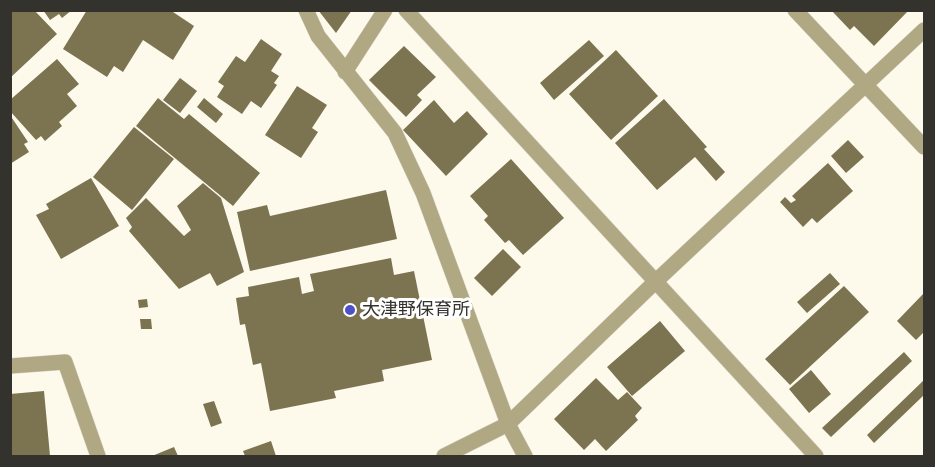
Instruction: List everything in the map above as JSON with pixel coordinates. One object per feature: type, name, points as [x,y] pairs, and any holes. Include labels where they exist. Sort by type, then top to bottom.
[{"type":"street","points":[[306,10],[318,36],[395,133],[423,193],[508,424],[525,456]]},
{"type":"street","points":[[345,72],[385,10]]},
{"type":"street","points":[[406,10],[816,456]]},
{"type":"street","points":[[795,10],[924,147]]},
{"type":"street","points":[[444,456],[508,424],[655,282],[924,30]]},
{"type":"street","points":[[10,366],[65,362],[98,456]]},
{"type":"building","points":[[10,10],[34,10],[57,34],[10,78]]},
{"type":"building","points":[[43,10],[72,10],[62,18],[59,14],[50,20]]},
{"type":"building","points":[[87,10],[170,10],[194,26],[173,60],[143,40],[123,72],[114,66],[107,77],[63,49]]},
{"type":"building","points":[[318,10],[352,10],[336,33]]},
{"type":"building","points":[[831,10],[909,10],[874,46],[854,26],[850,30]]},
{"type":"building","points":[[261,39],[282,54],[271,71],[279,76],[274,83],[277,85],[261,108],[251,101],[242,114],[217,97],[224,86],[218,82],[236,56],[245,62]]},
{"type":"building","points":[[589,40],[604,56],[554,100],[540,83]]},
{"type":"building","points":[[404,46],[436,77],[417,95],[422,100],[406,117],[369,80]]},
{"type":"building","points":[[616,50],[658,96],[611,140],[569,94]]},
{"type":"building","points":[[57,59],[79,84],[67,94],[77,106],[59,122],[62,126],[45,141],[41,136],[36,140],[10,111],[10,100]]},
{"type":"building","points":[[180,78],[197,91],[180,113],[163,100]]},
{"type":"building","points":[[297,86],[327,105],[312,128],[318,132],[301,158],[265,135]]},
{"type":"building","points":[[158,98],[184,119],[189,114],[260,173],[233,206],[136,126]]},
{"type":"building","points":[[204,98],[223,114],[216,123],[197,107]]},
{"type":"building","points":[[664,99],[707,147],[704,149],[725,172],[716,181],[695,157],[657,190],[615,143]]},
{"type":"building","points":[[434,100],[454,123],[467,111],[488,134],[446,176],[403,130]]},
{"type":"building","points":[[10,115],[28,142],[24,144],[29,152],[10,164]]},
{"type":"building","points":[[134,127],[174,159],[132,210],[93,177]]},
{"type":"building","points":[[848,140],[864,157],[846,173],[831,156]]},
{"type":"building","points":[[511,159],[564,218],[523,255],[509,240],[505,243],[484,220],[488,216],[470,196]]},
{"type":"building","points":[[828,163],[853,191],[817,223],[812,218],[803,227],[780,202],[785,197],[791,203],[796,200],[792,196]]},
{"type":"building","points":[[91,178],[119,226],[61,259],[36,215],[49,209],[46,204]]},
{"type":"building","points":[[203,183],[221,198],[244,272],[217,286],[210,273],[179,289],[129,231],[132,227],[126,218],[146,198],[184,236],[191,230],[177,206]]},
{"type":"building","points":[[386,190],[397,239],[250,271],[237,212],[267,205],[270,216]]},
{"type":"building","points":[[503,249],[521,267],[492,296],[474,278]]},
{"type":"building","points":[[391,258],[394,275],[414,271],[432,360],[382,370],[384,381],[334,391],[336,398],[270,411],[261,363],[253,365],[245,324],[240,325],[236,298],[249,296],[248,287],[299,277],[302,294],[314,291],[310,274]]},
{"type":"building","points":[[830,273],[840,284],[807,313],[797,302]]},
{"type":"building","points":[[844,286],[869,312],[790,385],[765,359]]},
{"type":"building","points":[[924,293],[924,332],[916,340],[897,321]]},
{"type":"building","points":[[147,299],[148,307],[139,308],[138,300]]},
{"type":"building","points":[[140,319],[151,319],[152,329],[141,329]]},
{"type":"building","points":[[660,321],[685,351],[632,396],[607,367]]},
{"type":"building","points":[[904,352],[912,361],[831,437],[822,428]]},
{"type":"building","points":[[811,370],[831,394],[809,413],[789,389]]},
{"type":"building","points":[[596,378],[618,400],[627,392],[642,408],[635,416],[638,420],[606,451],[595,439],[584,450],[554,419]]},
{"type":"building","points":[[924,380],[924,395],[874,443],[867,435]]},
{"type":"building","points":[[44,391],[50,456],[10,456],[10,394]]},
{"type":"building","points":[[214,401],[222,423],[211,427],[203,404]]},
{"type":"building","points":[[271,441],[276,456],[245,456],[243,451]]},
{"type":"building","points":[[174,447],[178,456],[152,456]]},
{"type":"place","name":"大津野保育所","points":[[350,310]]}]
